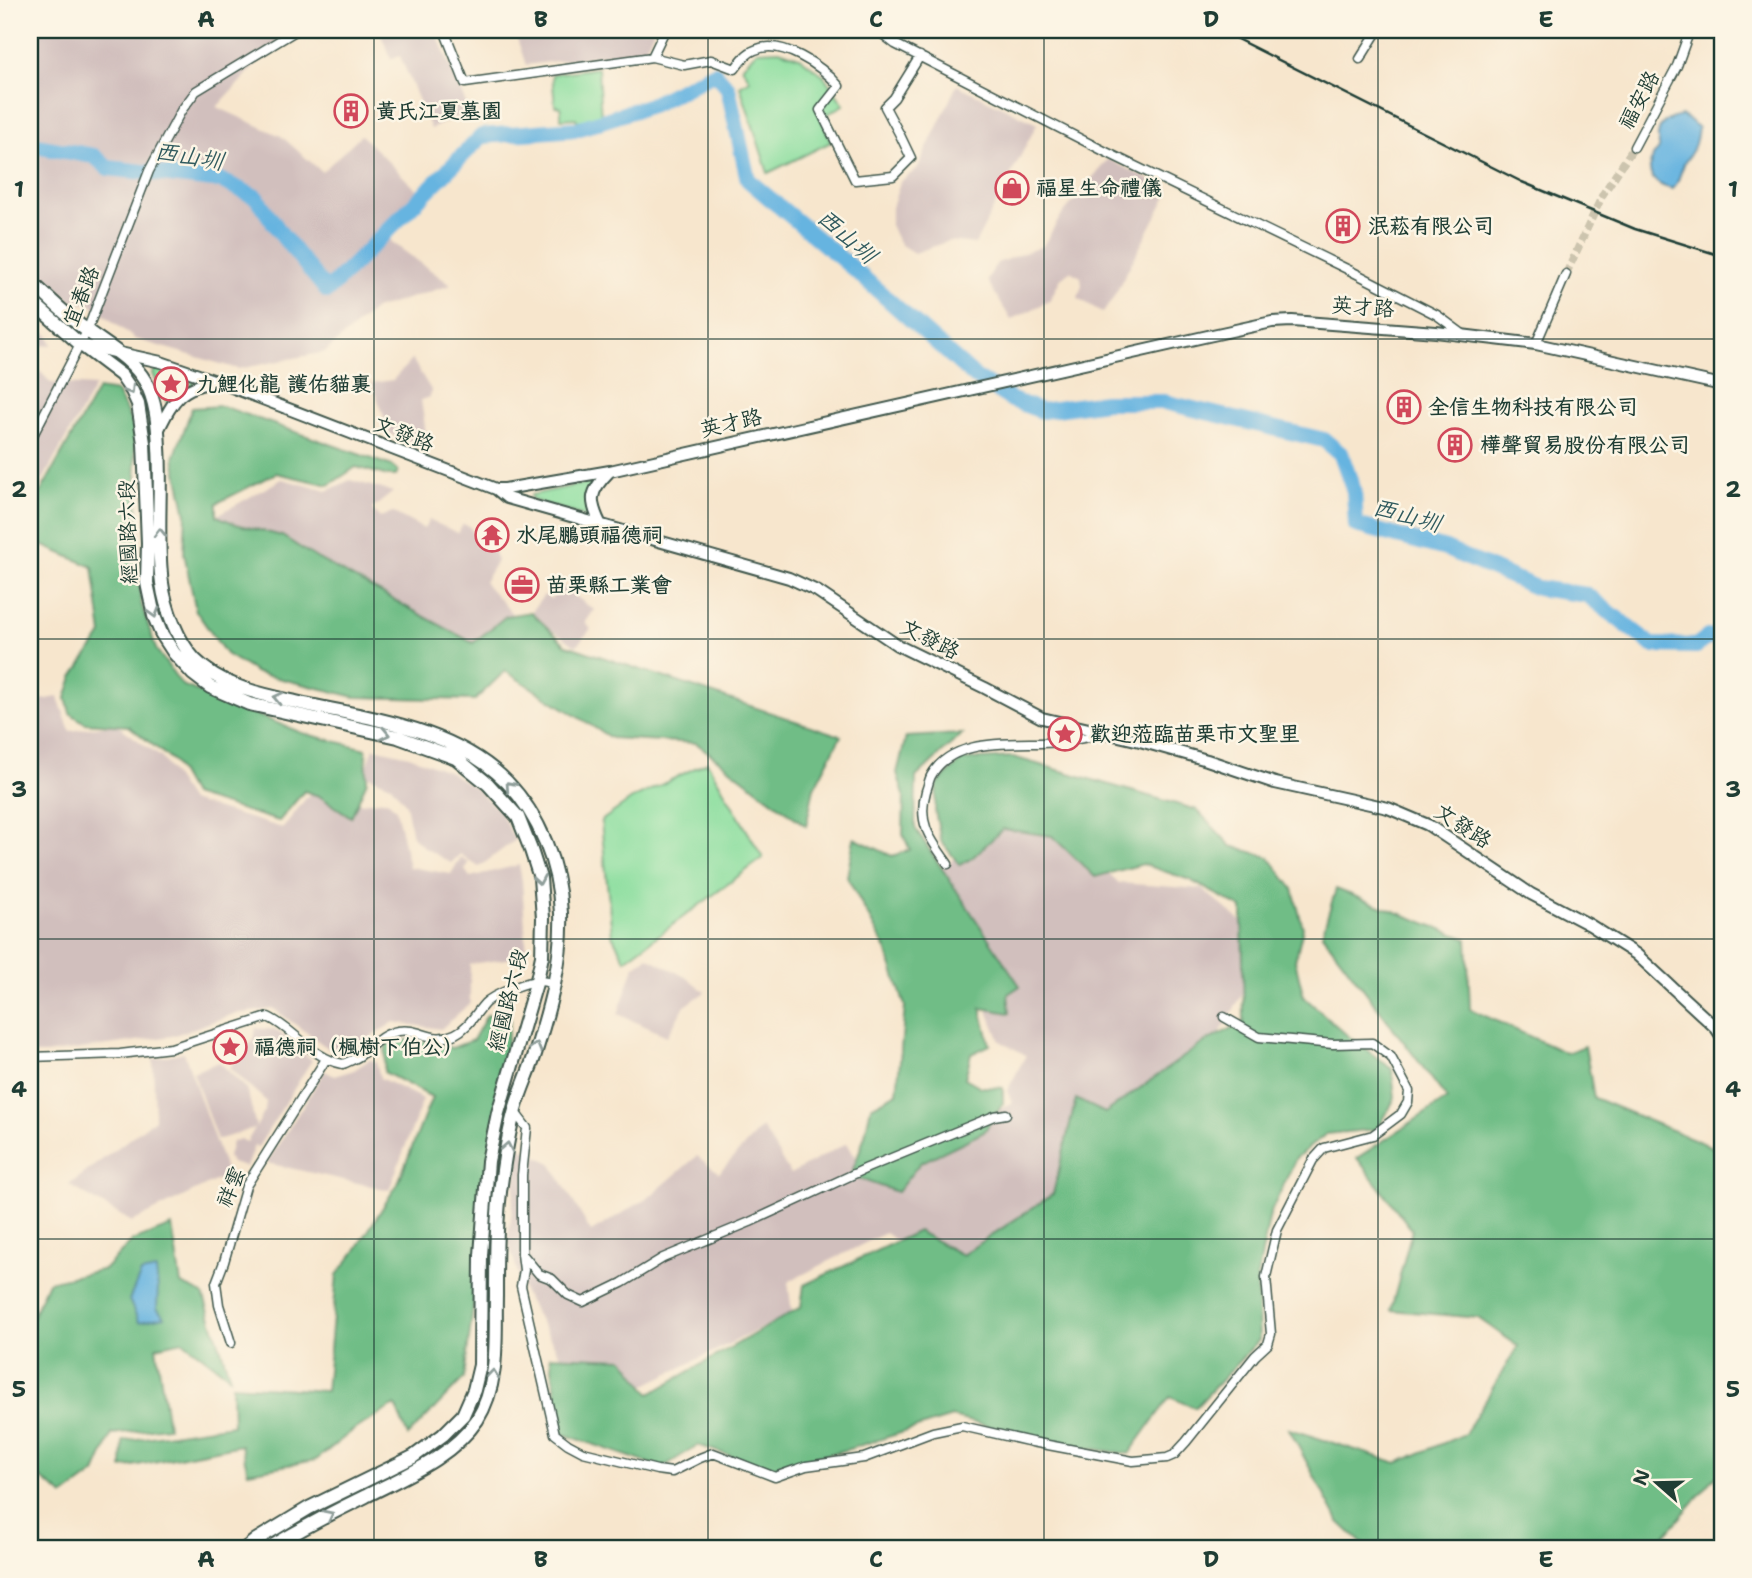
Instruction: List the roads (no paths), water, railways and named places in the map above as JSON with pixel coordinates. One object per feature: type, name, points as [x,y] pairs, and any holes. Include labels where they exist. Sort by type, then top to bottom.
[{"type":"main road","name":"經國路六段","points":[[30,281],[87,331],[122,354],[143,378],[148,388],[155,407],[158,431],[162,585],[174,627],[195,659],[232,685],[264,695],[422,730],[467,752],[506,782],[531,811],[552,862],[559,889],[561,914],[555,984],[514,1111],[502,1177],[497,1242],[494,1368],[486,1404],[475,1424],[452,1447],[421,1467],[300,1529],[269,1548]]},
{"type":"main road","name":"經國路六段","points":[[30,300],[80,344],[121,375],[138,404],[144,443],[148,589],[154,616],[174,653],[210,687],[248,704],[398,737],[456,758],[488,784],[517,817],[540,878],[542,956],[500,1107],[488,1161],[481,1255],[480,1365],[474,1390],[463,1415],[443,1435],[413,1457],[309,1508],[249,1547]]},
{"type":"main road","points":[[148,589],[162,585]]},
{"type":"main road","points":[[500,1107],[514,1111]]},
{"type":"street","name":"宜春路","points":[[30,441],[87,331],[149,171],[181,111],[196,91],[297,30]]},
{"type":"street","points":[[444,30],[465,83],[652,57],[684,65],[711,60],[735,69],[751,51],[763,47],[783,49],[806,59],[829,74],[839,86],[820,110],[855,180],[893,176],[911,158],[885,107],[894,98],[920,56]]},
{"type":"street","points":[[652,57],[665,30]]},
{"type":"street","points":[[877,30],[895,44],[1106,152],[1437,315],[1465,336]]},
{"type":"street","points":[[1360,59],[1378,30]]},
{"type":"street","name":"福安路","points":[[1634,147],[1677,66],[1690,30]]},
{"type":"street","points":[[1536,344],[1566,274]]},
{"type":"street","name":"英才路","points":[[496,489],[610,471],[1272,322],[1292,321],[1436,332],[1536,344],[1722,385]]},
{"type":"street","name":"文發路","points":[[80,344],[160,362],[216,381],[496,489],[507,498],[789,578],[817,591],[897,645],[1042,718],[1207,760],[1275,783],[1388,808],[1428,825],[1531,894],[1590,925],[1636,954],[1716,1028],[1722,1037]]},
{"type":"street","points":[[158,431],[171,406],[184,391],[198,384],[216,381]]},
{"type":"street","points":[[601,525],[594,512],[593,493],[610,471]]},
{"type":"street","points":[[948,864],[929,838],[923,821],[923,803],[931,776],[947,757],[969,747],[1060,742],[1108,733]]},
{"type":"street","points":[[30,1057],[120,1054],[171,1048],[268,1017],[326,1059],[343,1064],[362,1055],[375,1041],[393,1032],[410,1030],[435,1038],[456,1034],[465,1028],[489,999],[501,992],[537,981],[555,984]]},
{"type":"street","points":[[514,1111],[527,1128],[522,1175],[524,1270],[521,1286],[555,1434],[583,1452],[672,1472],[713,1453],[775,1477],[806,1466],[864,1458],[933,1433],[962,1426],[1133,1461],[1167,1458],[1174,1455],[1186,1442],[1255,1356],[1268,1344],[1271,1334],[1266,1277],[1277,1230],[1313,1160],[1324,1148],[1373,1136],[1401,1114],[1408,1102],[1409,1091],[1391,1057],[1372,1043],[1334,1044],[1259,1037],[1224,1017]]},
{"type":"street","name":"祥雲","points":[[230,1343],[216,1283],[246,1186],[326,1059]]},
{"type":"street","points":[[522,1254],[539,1274],[552,1279],[568,1295],[583,1302],[622,1283],[663,1258],[750,1222],[867,1168],[994,1116],[1006,1114]]},
{"type":"water","points":[[1681,116],[1698,128],[1694,146],[1673,189],[1653,179],[1650,169],[1659,148],[1660,127],[1668,120]]},
{"type":"water","points":[[156,1270],[157,1308],[164,1317],[139,1322],[129,1300],[141,1273]]},
{"type":"waterway","name":"西山圳","points":[[30,145],[94,156],[108,168],[222,181],[256,197],[284,238],[327,291],[482,136],[577,129],[651,105],[715,73],[728,88],[748,180],[975,377],[1012,400],[1042,411],[1105,402],[1164,402],[1324,440],[1341,454],[1354,491],[1356,525],[1446,549],[1537,588],[1587,595],[1652,645],[1696,646],[1708,637],[1722,635]]},
{"type":"tunnel","points":[[1566,274],[1603,194],[1634,147]]},
{"type":"railway","points":[[1219,30],[1522,182],[1635,229],[1722,256]]},
{"type":"place","name":"黃氏江夏墓園","points":[[351,111]]},
{"type":"place","name":"福星生命禮儀","points":[[1012,188]]},
{"type":"place","name":"泯菘有限公司","points":[[1343,226]]},
{"type":"place","name":"九鯉化龍 護佑貓裏","points":[[171,384]]},
{"type":"place","name":"全信生物科技有限公司","points":[[1404,407]]},
{"type":"place","name":"樺聲貿易股份有限公司","points":[[1455,445]]},
{"type":"place","name":"水尾鵬頭福德祠","points":[[492,535]]},
{"type":"place","name":"苗栗縣工業會","points":[[522,585]]},
{"type":"place","name":"歡迎蒞臨苗栗市文聖里","points":[[1065,734]]},
{"type":"place","name":"福德祠（楓樹下伯公）","points":[[230,1047]]}]
